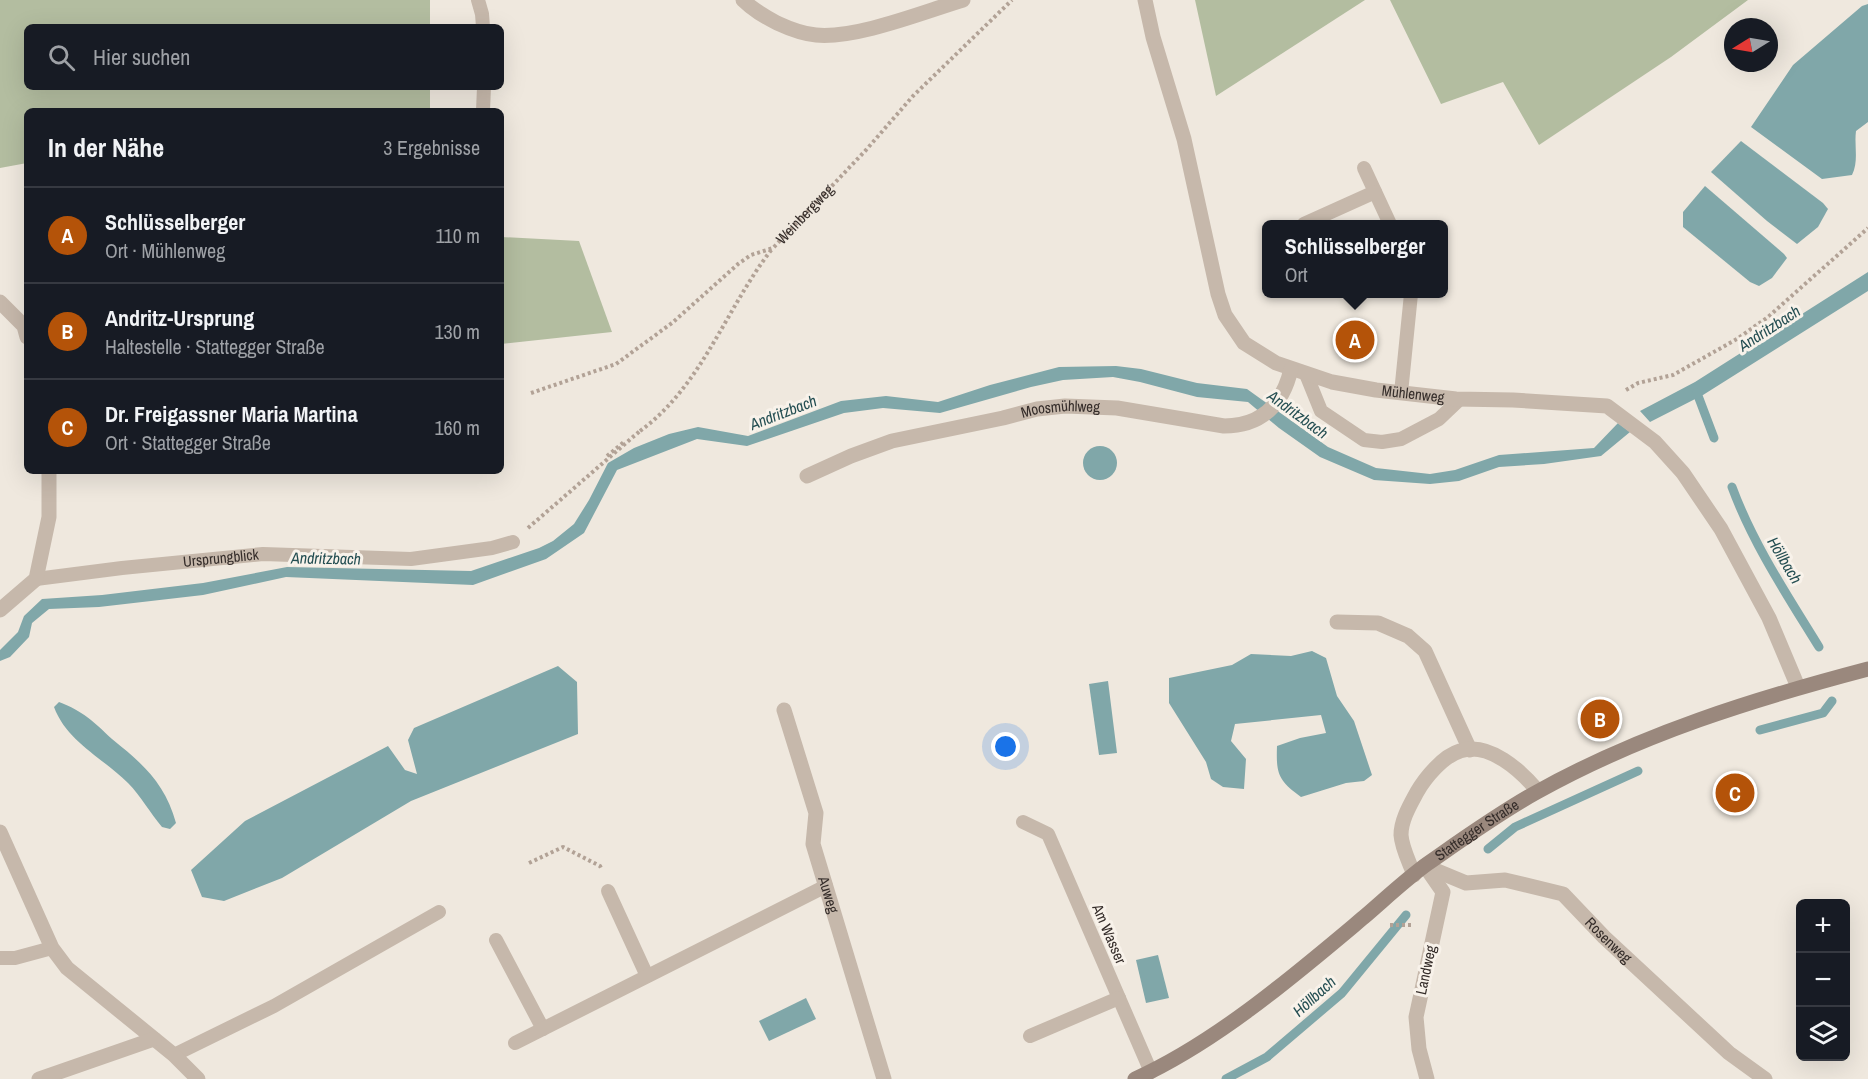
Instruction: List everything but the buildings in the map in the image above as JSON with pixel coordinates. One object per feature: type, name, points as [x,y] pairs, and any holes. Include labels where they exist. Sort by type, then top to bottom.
[{"type":"main road","name":"Stattegger Straße","points":[[1136,1079],[1210,1036],[1298,972],[1420,871],[1507,809],[1538,791],[1589,765],[1682,725],[1798,687],[1868,669]]},
{"type":"street","points":[[743,0],[751,9],[796,32],[818,35],[841,34],[871,28],[963,0]]},
{"type":"street","name":"Mühlenweg","points":[[1145,0],[1184,140],[1215,282],[1225,315],[1244,343],[1276,363],[1332,382],[1401,393],[1460,399],[1546,401],[1607,406]]},
{"type":"street","points":[[0,302],[24,326]]},
{"type":"street","name":"Moosmühlweg","points":[[807,476],[892,441],[1003,418],[1037,408],[1065,406],[1117,408],[1224,426],[1241,426],[1258,420],[1277,402],[1287,387],[1291,369]]},
{"type":"street","points":[[1607,406],[1655,442],[1688,479],[1721,530],[1769,618],[1798,687]]},
{"type":"street","points":[[0,610],[36,579],[49,517],[50,474]]},
{"type":"street","points":[[1337,622],[1378,623],[1408,636],[1425,651],[1470,750],[1495,754],[1525,775],[1538,791]]},
{"type":"street","name":"Auweg","points":[[784,710],[816,813],[813,844],[884,1079]]},
{"type":"street","name":"Landweg","points":[[1427,1079],[1419,1049],[1416,1017],[1443,892],[1420,871],[1401,835],[1406,814],[1425,779],[1441,763],[1460,751],[1470,750]]},
{"type":"street","points":[[0,832],[52,948],[66,968],[174,1055],[198,1079]]},
{"type":"street","name":"Rosenweg","points":[[1420,871],[1466,884],[1505,880],[1563,894],[1604,937],[1729,1053],[1765,1079]]},
{"type":"street","points":[[39,1079],[154,1039]]},
{"type":"lane","points":[[478,0],[483,24]]},
{"type":"lane","points":[[483,108],[484,90]]},
{"type":"lane","points":[[1364,168],[1388,220]]},
{"type":"lane","points":[[1315,220],[1376,192]]},
{"type":"lane","points":[[1401,393],[1411,298]]},
{"type":"lane","points":[[1306,374],[1321,411],[1364,440],[1382,442],[1401,440],[1439,419],[1460,399]]},
{"type":"lane","name":"Ursprungblick","points":[[36,579],[262,554],[411,559],[492,548],[513,542]]},
{"type":"lane","name":"Am Wasser","points":[[1023,822],[1048,834],[1151,1072]]},
{"type":"lane","points":[[515,1043],[826,886]]},
{"type":"lane","points":[[608,891],[647,976]]},
{"type":"lane","points":[[174,1055],[274,1006],[439,912]]},
{"type":"lane","points":[[496,940],[543,1029]]},
{"type":"lane","points":[[0,958],[15,958],[52,948]]},
{"type":"lane","points":[[1030,1036],[1119,998]]},
{"type":"path","name":"Weinbergweg","points":[[531,393],[616,364],[672,323],[738,264],[751,255],[773,248],[866,150],[913,96],[1012,0]]},
{"type":"path","points":[[1607,406],[1638,383],[1673,375],[1737,339],[1768,317],[1868,228]]},
{"type":"path","points":[[513,542],[617,447],[661,415],[692,378],[728,316],[773,248]]},
{"type":"path","points":[[529,863],[563,847],[600,866],[608,891]]},
{"type":"path","points":[[1385,925],[1417,925]]},
{"type":"green space","points":[[0,0],[430,0],[430,24],[24,24],[24,90],[430,90],[430,108],[24,108],[24,164],[0,168]]},
{"type":"green space","points":[[1195,0],[1365,0],[1216,96]]},
{"type":"green space","points":[[1390,0],[1748,0],[1671,57],[1539,145],[1503,82],[1441,104]]},
{"type":"green space","points":[[504,237],[579,241],[612,332],[504,344]]},
{"type":"water","points":[[1868,4],[1868,122],[1856,131],[1856,159],[1852,175],[1822,179],[1751,127],[1793,65],[1862,6]]},
{"type":"water","points":[[1741,141],[1828,209],[1818,227],[1797,244],[1711,172]]},
{"type":"water","points":[[1705,186],[1787,258],[1772,278],[1759,286],[1750,282],[1683,227],[1683,212]]},
{"type":"water","points":[[1868,272],[1868,291],[1703,395],[1650,422],[1640,411],[1695,382]]},
{"type":"water","points":[[1116,366],[1141,369],[1197,383],[1247,389],[1328,447],[1376,468],[1430,474],[1455,470],[1499,455],[1594,448],[1618,423],[1630,432],[1601,456],[1544,464],[1499,467],[1459,481],[1430,484],[1374,480],[1320,457],[1279,428],[1248,402],[1197,397],[1113,377],[1063,380],[940,413],[883,408],[844,413],[747,446],[697,439],[617,470],[584,533],[546,559],[473,585],[286,577],[203,595],[99,607],[49,609],[32,623],[29,637],[10,657],[0,661],[0,650],[18,632],[24,616],[42,599],[102,595],[203,583],[287,567],[471,571],[553,541],[574,524],[608,463],[634,448],[669,434],[698,427],[748,436],[841,401],[886,396],[938,402],[990,385],[1059,367]]},
{"type":"water","points":[[1100,446],[1112,451],[1117,463],[1112,475],[1100,480],[1088,475],[1083,463],[1088,451]]},
{"type":"water","points":[[1312,651],[1326,658],[1337,696],[1354,721],[1372,775],[1364,781],[1346,783],[1301,797],[1287,786],[1278,770],[1277,746],[1300,738],[1326,733],[1321,715],[1235,724],[1231,741],[1246,759],[1244,789],[1223,787],[1211,779],[1206,762],[1169,703],[1169,678],[1232,665],[1251,654],[1291,656]]},
{"type":"water","points":[[558,666],[577,682],[578,734],[411,801],[282,878],[224,901],[202,897],[191,870],[245,821],[388,746],[405,770],[417,774],[408,740],[414,728]]},
{"type":"water","points":[[1108,681],[1117,753],[1099,755],[1089,684]]},
{"type":"water","points":[[59,702],[88,718],[152,775],[166,797],[176,823],[170,829],[162,827],[128,783],[86,749],[68,730],[54,707]]},
{"type":"water","points":[[1158,955],[1169,998],[1146,1003],[1136,960]]},
{"type":"water","points":[[806,998],[816,1019],[769,1041],[759,1021]]},
{"type":"waterway","name":"Höllbach","points":[[1697,393],[1714,438]]},
{"type":"waterway","name":"Höllbach","points":[[1732,487],[1760,549],[1819,647]]},
{"type":"waterway","name":"Höllbach","points":[[1760,730],[1823,713],[1832,701]]},
{"type":"waterway","name":"Höllbach","points":[[1488,849],[1515,827],[1638,771]]},
{"type":"waterway","name":"Höllbach","points":[[1226,1079],[1267,1057],[1342,993],[1406,915]]},
{"type":"place","name":"Schlüsselberger","points":[[1355,340]]},
{"type":"place","name":"Andritz-Ursprung","points":[[1600,719]]},
{"type":"place","name":"Dr. Freigassner Maria Martina","points":[[1735,793]]},
{"type":"water label","name":"Andritzbach","points":[[1769,328]]},
{"type":"water label","name":"Andritzbach","points":[[783,412]]},
{"type":"water label","name":"Andritzbach","points":[[1298,414]]},
{"type":"water label","name":"Andritzbach","points":[[326,558]]}]
